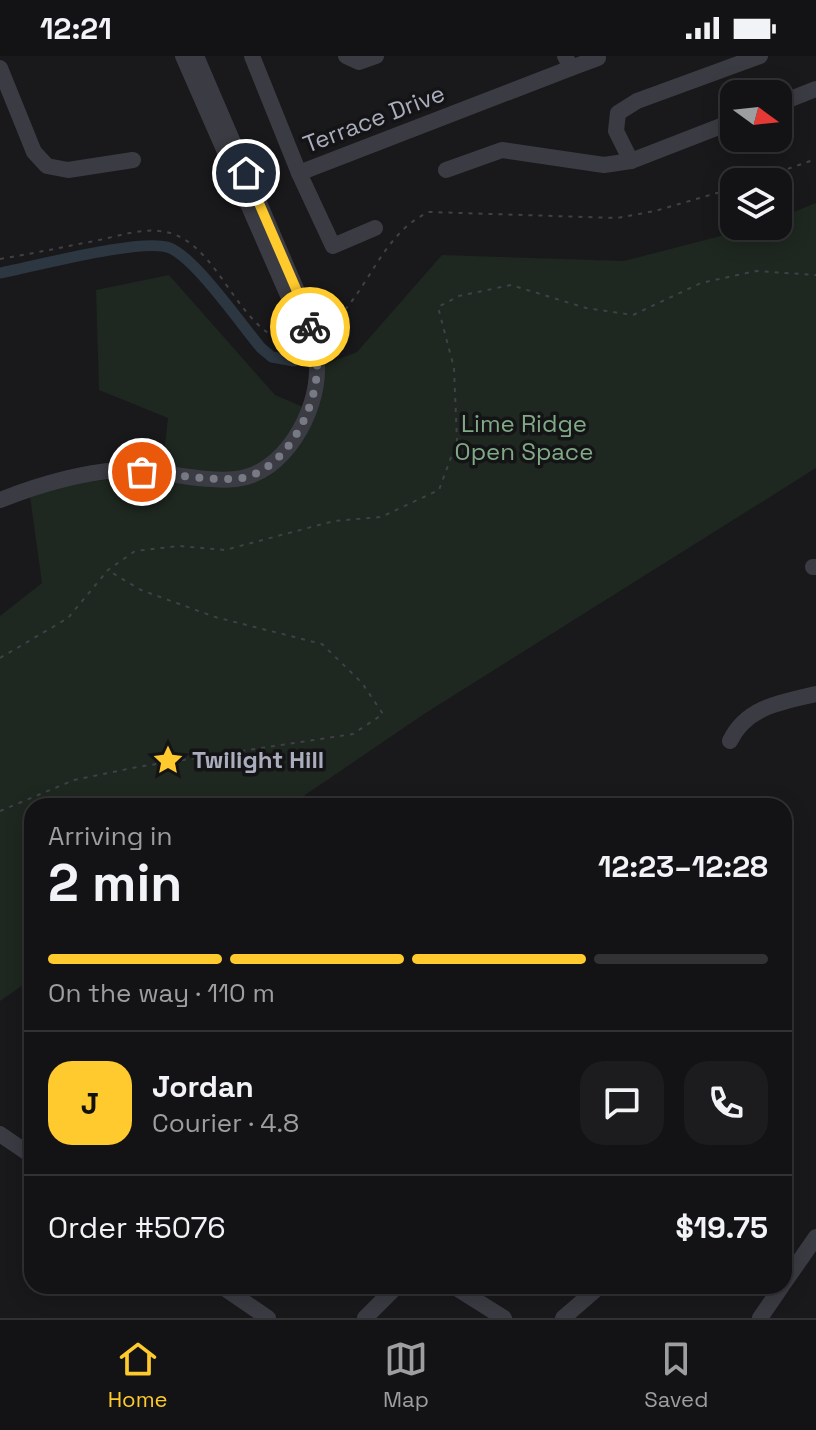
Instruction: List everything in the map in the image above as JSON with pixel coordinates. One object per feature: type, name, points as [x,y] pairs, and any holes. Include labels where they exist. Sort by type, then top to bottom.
[{"type":"street","points":[[183,56],[301,325],[312,339]]},
{"type":"street","points":[[0,500],[86,474],[122,470],[236,479],[257,472],[290,445],[304,423],[318,367],[309,319],[196,56]]},
{"type":"street","name":"Terrace Drive","points":[[252,56],[299,173],[568,62],[598,58]]},
{"type":"street","points":[[346,56],[359,62],[376,56]]},
{"type":"street","points":[[631,161],[616,131],[618,113],[637,101],[760,56]]},
{"type":"street","points":[[0,68],[34,152],[47,166],[68,170],[133,160]]},
{"type":"street","points":[[792,98],[816,89]]},
{"type":"street","points":[[446,170],[502,150],[604,165],[631,161],[720,126]]},
{"type":"street","points":[[299,173],[333,246],[375,228]]},
{"type":"street","points":[[730,741],[741,722],[770,705],[816,694]]},
{"type":"street","points":[[0,1134],[24,1150]]},
{"type":"street","points":[[792,1271],[816,1237]]},
{"type":"street","points":[[233,1294],[268,1318]]},
{"type":"street","points":[[365,1318],[389,1294]]},
{"type":"street","points":[[466,1294],[504,1318]]},
{"type":"street","points":[[563,1318],[591,1294]]},
{"type":"street","points":[[760,1318],[776,1294]]},
{"type":"path","points":[[790,168],[816,159]]},
{"type":"path","points":[[0,658],[68,618],[108,570],[135,551],[179,546],[225,550],[334,521],[381,517],[439,490],[457,441],[454,368],[438,307],[459,296],[511,285],[586,308],[633,315],[701,283],[756,271],[816,275]]},
{"type":"path","points":[[31,798],[74,780],[137,767],[353,734],[383,714],[362,683],[322,644],[215,617],[141,590],[108,570]]},
{"type":"path","points":[[0,811],[24,801]]},
{"type":"green space","name":"Lime Ridge Open Space","points":[[816,203],[816,468],[424,714],[301,798],[24,798],[24,984],[0,1001],[0,616],[42,583],[29,489],[162,473],[168,418],[99,390],[96,290],[169,275],[275,395],[308,409],[318,367],[357,352],[442,255],[624,261],[720,236],[720,240],[792,240],[792,212]]},
{"type":"waterway","points":[[0,273],[113,249],[137,246],[170,248],[181,254],[205,278],[261,348],[272,357],[294,361]]},
{"type":"way so far","points":[[142,472],[236,479],[257,472],[278,457],[304,423],[316,384],[318,367],[310,327]]},
{"type":"place","name":"Twilight Hill","points":[[168,760]]},
{"type":"route","points":[[246,173],[310,327]]}]
